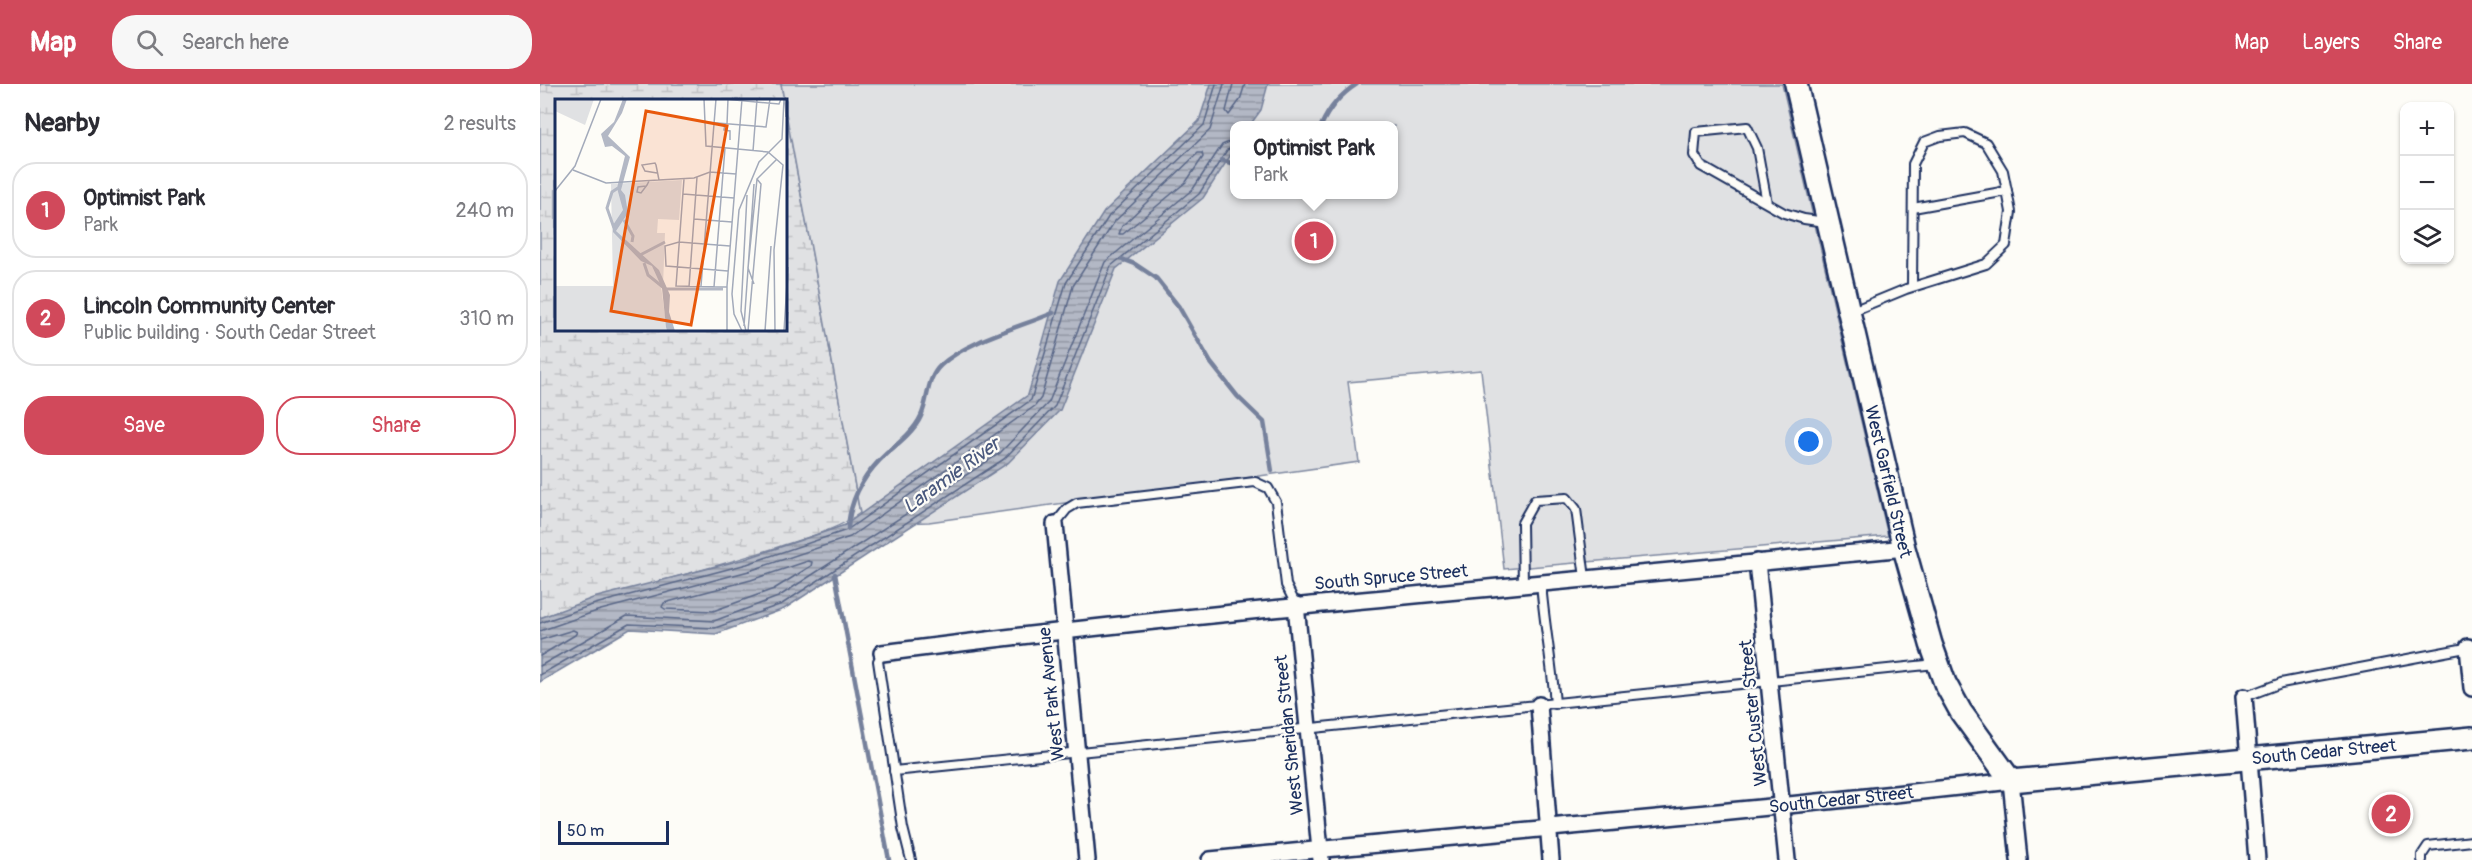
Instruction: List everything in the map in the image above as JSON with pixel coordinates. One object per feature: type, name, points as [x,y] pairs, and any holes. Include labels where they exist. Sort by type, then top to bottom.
[{"type":"street","name":"West Garfield Street","points":[[1796,84],[1904,548],[1945,683],[1961,711],[2011,781],[2019,860]]},
{"type":"street","name":"West Park Avenue","points":[[1055,524],[1087,860]]},
{"type":"street","name":"South Spruce Street","points":[[882,653],[1064,629],[1296,605],[1904,548]]},
{"type":"street","name":"West Custer Street","points":[[1757,562],[1787,860]]},
{"type":"street","name":"West Sheridan Street","points":[[1296,605],[1321,855]]},
{"type":"street","points":[[2470,647],[2472,688]]},
{"type":"street","points":[[2244,697],[2247,760],[2257,860]]},
{"type":"street","points":[[1539,705],[1551,860]]},
{"type":"street","name":"South Cedar Street","points":[[1210,860],[1321,855],[1548,826],[1782,807],[2011,781],[2472,738]]},
{"type":"lane","points":[[1767,203],[1757,148],[1747,127],[1696,132],[1694,155],[1701,166],[1784,213],[1827,222]]},
{"type":"lane","points":[[1849,312],[1912,287],[1986,264],[2006,245],[2011,212],[2003,171],[1986,143],[1965,133],[1940,136],[1924,142],[1913,164],[1912,287]]},
{"type":"lane","points":[[1913,208],[2007,191]]},
{"type":"lane","points":[[1055,524],[1067,509],[1077,503],[1255,482],[1268,488],[1276,502],[1286,585],[1296,605]]},
{"type":"lane","points":[[1523,584],[1522,523],[1535,500],[1567,498],[1576,509],[1585,578]]},
{"type":"lane","points":[[1540,583],[1553,666],[1555,704]]},
{"type":"lane","points":[[2244,697],[2281,683],[2470,647]]},
{"type":"lane","points":[[882,653],[878,661],[903,828],[912,860]]},
{"type":"lane","points":[[894,771],[1938,663]]},
{"type":"lane","points":[[2422,860],[2421,855],[2428,846],[2472,841]]},
{"type":"green space","points":[[540,84],[781,84],[784,99],[555,99],[555,332],[788,332],[788,124],[860,513],[832,529],[812,536],[721,565],[600,598],[540,618]]},
{"type":"green space","points":[[781,84],[1782,84],[1888,536],[1504,569],[1481,370],[1348,382],[1359,462],[929,522],[862,524],[788,124],[788,99],[784,99]]},
{"type":"water","name":"Laramie River","points":[[1211,84],[1268,84],[1261,110],[1253,121],[1230,121],[1230,156],[1203,198],[1116,269],[1060,410],[1008,463],[784,609],[716,634],[630,629],[540,682],[540,618],[593,598],[745,559],[845,525],[1028,395],[1060,281],[1104,212],[1199,121]]},
{"type":"waterway","points":[[1324,121],[1336,102],[1357,84]]},
{"type":"waterway","points":[[1221,160],[1230,163]]},
{"type":"waterway","points":[[1122,259],[1135,264],[1156,278],[1179,307],[1211,363],[1238,397],[1264,422],[1272,471]]},
{"type":"waterway","points":[[848,528],[849,517],[860,487],[879,461],[915,426],[924,409],[928,389],[936,370],[952,356],[979,342],[1053,313]]},
{"type":"waterway","points":[[835,574],[889,860]]},
{"type":"place","name":"Optimist Park","points":[[1314,241]]},
{"type":"place","name":"Lincoln Community Center","points":[[2391,814]]}]
